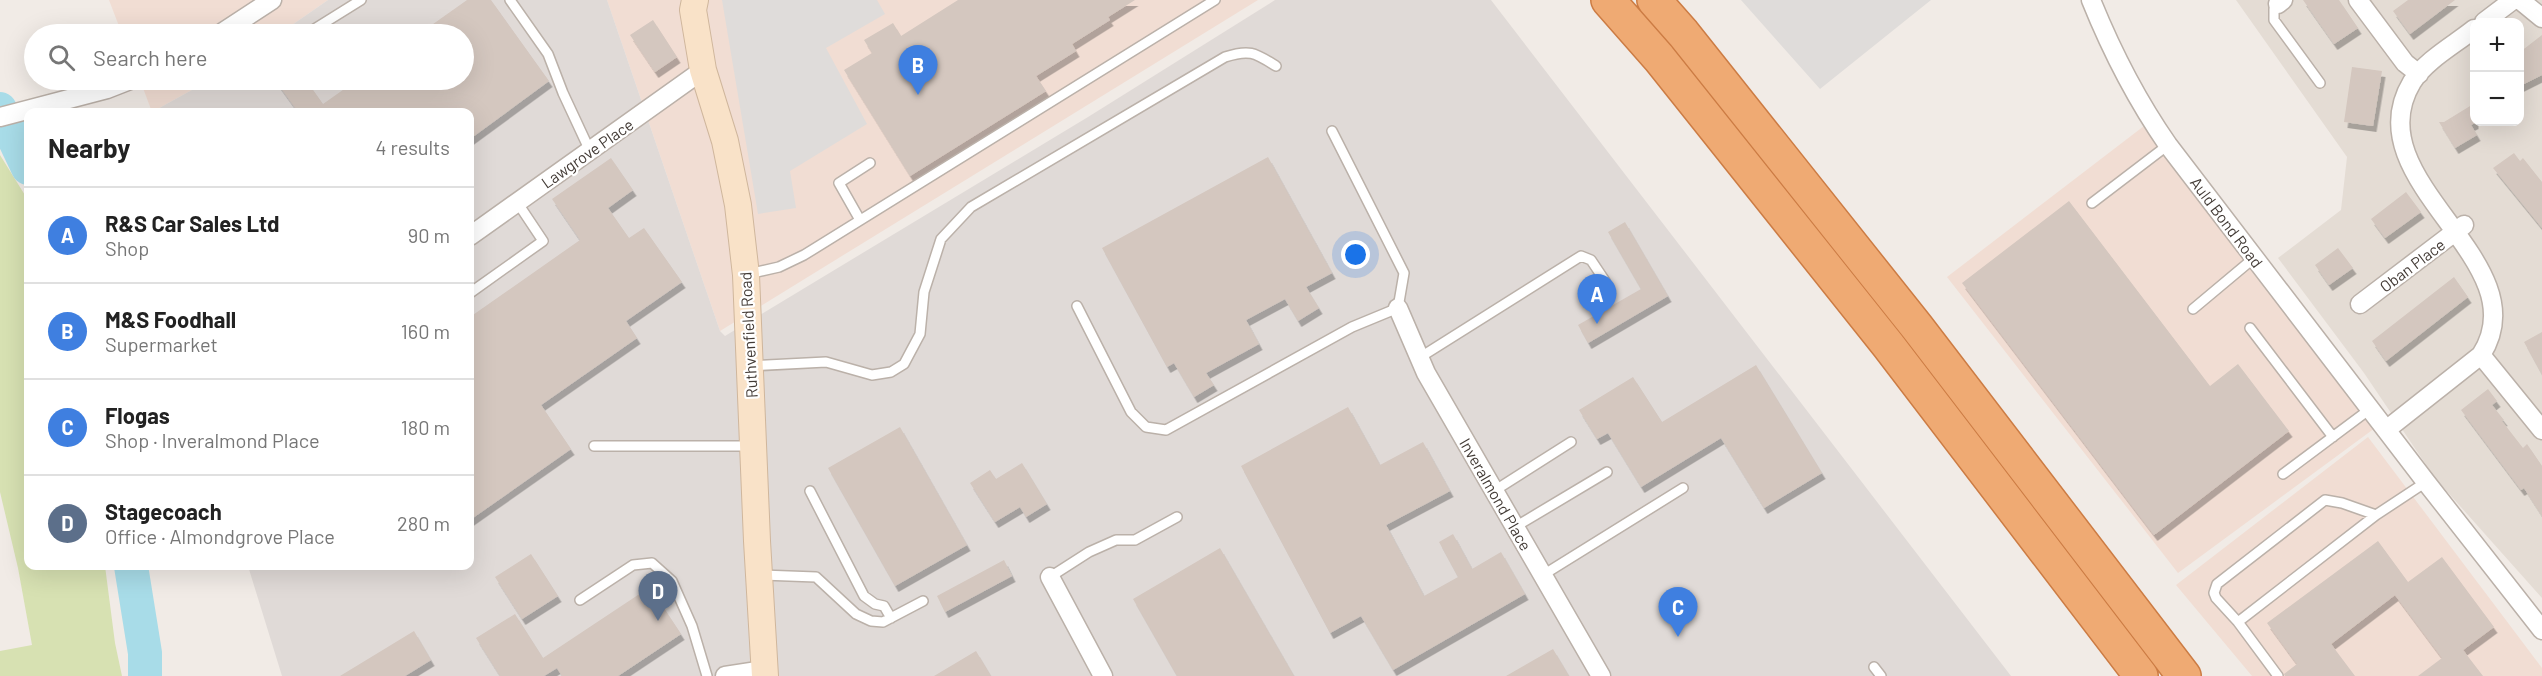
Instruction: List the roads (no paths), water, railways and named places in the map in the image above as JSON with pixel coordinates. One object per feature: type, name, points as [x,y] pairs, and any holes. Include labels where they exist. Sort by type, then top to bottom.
[{"type":"highway","points":[[1608,0],[1659,58],[1888,345],[2141,676]]},
{"type":"highway","points":[[1654,0],[1691,42],[1917,327],[2184,676]]},
{"type":"street","points":[[235,24],[272,0]]},
{"type":"street","name":"Ruthvenfield Road","points":[[695,0],[693,10],[703,70],[727,152],[738,206],[746,275],[764,673]]},
{"type":"street","name":"Auld Bond Road","points":[[2091,0],[2125,77],[2142,108],[2168,145],[2542,630]]},
{"type":"street","points":[[2358,0],[2405,63],[2419,74]]},
{"type":"street","points":[[2489,18],[2512,0]]},
{"type":"street","points":[[2520,0],[2542,18]]},
{"type":"street","points":[[2386,430],[2481,355],[2500,334],[2505,321],[2507,302],[2500,273],[2420,166],[2403,134],[2405,100],[2412,83],[2419,74],[2470,34]]},
{"type":"street","name":"Lawgrove Place","points":[[474,233],[703,70]]},
{"type":"street","points":[[34,108],[103,90]]},
{"type":"street","points":[[0,117],[24,111]]},
{"type":"street","name":"Oban Place","points":[[2360,304],[2464,225]]},
{"type":"street","name":"Inveralmond Place","points":[[1398,308],[1419,358],[1601,676]]},
{"type":"street","points":[[2481,355],[2542,430]]},
{"type":"street","points":[[1050,577],[1103,676]]},
{"type":"street","points":[[725,676],[764,673]]},
{"type":"lane","points":[[322,24],[361,0]]},
{"type":"lane","points":[[510,0],[549,54],[566,102],[590,152]]},
{"type":"lane","points":[[746,275],[790,263],[1215,0]]},
{"type":"lane","points":[[2280,2],[2274,9],[2274,20],[2320,83]]},
{"type":"lane","points":[[750,366],[826,362],[872,375],[891,372],[904,364],[920,334],[924,292],[941,239],[971,207],[1225,57],[1242,52],[1254,53],[1276,66]]},
{"type":"lane","points":[[1077,306],[1131,412],[1146,427],[1166,430],[1352,327],[1398,308],[1404,273],[1332,131]]},
{"type":"lane","points":[[2092,203],[2168,145]]},
{"type":"lane","points":[[860,220],[839,183],[870,163]]},
{"type":"lane","points":[[474,290],[543,241],[518,202]]},
{"type":"lane","points":[[1419,358],[1581,256],[1591,260],[1605,281]]},
{"type":"lane","points":[[2193,309],[2254,258]]},
{"type":"lane","points":[[2250,328],[2333,437]]},
{"type":"lane","points":[[2283,474],[2370,409]]},
{"type":"lane","points":[[1494,491],[1571,442]]},
{"type":"lane","points":[[594,446],[753,446]]},
{"type":"lane","points":[[1515,527],[1607,472]]},
{"type":"lane","points":[[2238,622],[2376,515],[2426,482]]},
{"type":"lane","points":[[1543,575],[1683,488]]},
{"type":"lane","points":[[810,491],[864,596],[875,604],[884,606],[891,618]]},
{"type":"lane","points":[[2278,676],[2238,622],[2216,598],[2214,593],[2217,584],[2325,500],[2342,503],[2376,515]]},
{"type":"lane","points":[[1050,577],[1089,552],[1116,540],[1135,540],[1177,517]]},
{"type":"lane","points":[[580,600],[633,565],[652,563],[672,580],[692,626],[707,676]]},
{"type":"lane","points":[[758,574],[816,577],[856,614],[871,621],[883,622],[923,602]]},
{"type":"lane","points":[[1874,667],[1881,676]]},
{"type":"waterway","points":[[0,109],[24,160]]},
{"type":"waterway","points":[[132,570],[145,653],[145,676]]},
{"type":"place","name":"M&S Foodhall","points":[[918,95]]},
{"type":"place","name":"R&S Car Sales Ltd","points":[[1597,324]]},
{"type":"place","name":"Stagecoach","points":[[658,621]]},
{"type":"place","name":"Flogas","points":[[1678,637]]}]
